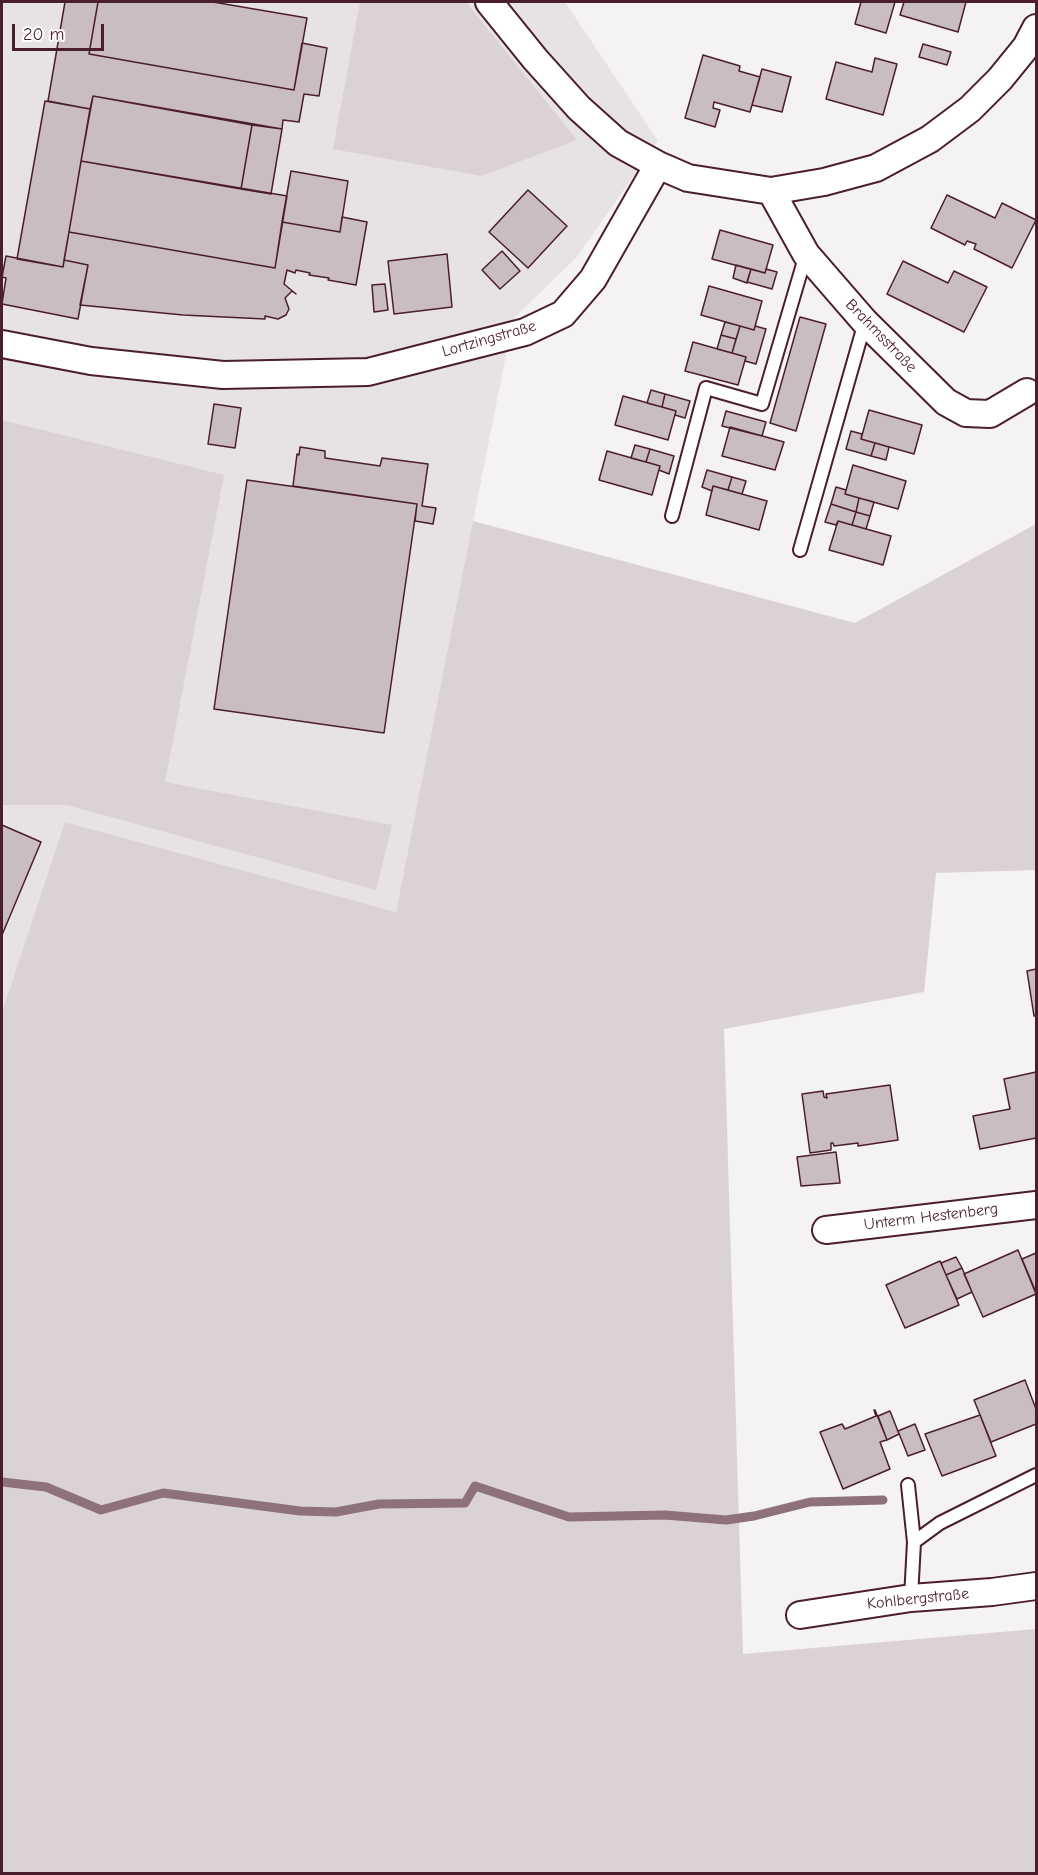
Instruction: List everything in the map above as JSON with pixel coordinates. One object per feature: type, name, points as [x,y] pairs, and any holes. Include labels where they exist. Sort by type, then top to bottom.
[{"type":"street","points":[[489,2],[535,59],[579,108],[618,143],[688,178],[771,191],[824,182],[876,168],[930,139],[970,109],[1000,79],[1026,47],[1036,28]]},
{"type":"street","name":"Lortzingstraße","points":[[2,344],[91,361],[223,375],[346,373],[369,372],[525,332],[563,314],[593,279],[658,165]]},
{"type":"street","name":"Brahmsstraße","points":[[771,191],[806,254],[865,322],[946,402],[966,413],[990,414],[1027,392]]},
{"type":"street","name":"Unterm Hestenberg","points":[[826,1230],[1036,1205]]},
{"type":"street","name":"Kohlbergstraße","points":[[800,1615],[911,1598],[1036,1586]]},
{"type":"lane","points":[[672,516],[706,388],[762,404],[806,254]]},
{"type":"lane","points":[[800,550],[865,322]]},
{"type":"lane","points":[[914,1542],[940,1523],[1036,1475]]},
{"type":"lane","points":[[908,1485],[914,1542],[911,1598]]},
{"type":"shaded area","points":[[2,2],[565,2],[658,141],[577,257],[513,319],[396,912],[65,822],[2,1012]]},
{"type":"shaded area","points":[[360,2],[466,2],[577,140],[481,176],[333,149]]},
{"type":"shaded area","points":[[2,420],[224,475],[165,782],[392,825],[376,890],[67,805],[2,805]]},
{"type":"shaded area","points":[[473,521],[855,623],[1036,524],[1036,870],[936,873],[924,992],[724,1029],[743,1654],[1036,1629],[1036,1873],[2,1873],[2,1012],[65,822],[396,912]]},
{"type":"building","points":[[65,2],[98,2],[89,54],[294,90],[302,43],[327,48],[319,96],[304,94],[299,122],[283,120],[282,129],[93,96],[90,109],[48,101]]},
{"type":"building","points":[[98,2],[213,2],[307,18],[294,90],[89,54]]},
{"type":"building","points":[[861,2],[895,2],[886,33],[855,24]]},
{"type":"building","points":[[904,2],[966,2],[958,32],[900,15]]},
{"type":"building","points":[[923,44],[951,52],[947,65],[919,57]]},
{"type":"building","points":[[703,55],[740,66],[739,71],[760,77],[750,112],[714,102],[713,108],[720,110],[715,127],[685,118]]},
{"type":"building","points":[[875,58],[897,64],[883,115],[826,99],[836,62],[872,72]]},
{"type":"building","points":[[762,69],[791,77],[782,112],[752,105]]},
{"type":"building","points":[[93,96],[252,125],[241,189],[81,161]]},
{"type":"building","points":[[45,101],[90,109],[63,267],[17,259]]},
{"type":"building","points":[[252,125],[282,129],[271,194],[241,189]]},
{"type":"building","points":[[81,161],[287,196],[275,268],[69,232]]},
{"type":"building","points":[[291,171],[348,181],[340,232],[282,222]]},
{"type":"building","points":[[528,190],[567,226],[528,268],[489,232]]},
{"type":"building","points":[[947,195],[995,218],[1002,203],[1036,220],[1012,268],[974,249],[976,244],[967,241],[965,245],[931,228]]},
{"type":"building","points":[[342,217],[367,222],[356,285],[309,275],[310,273],[296,270],[295,273],[287,270],[284,284],[296,294],[292,291],[285,298],[289,309],[286,315],[278,319],[265,316],[265,319],[183,315],[80,305],[88,265],[64,260],[69,232],[275,268],[282,222],[340,232]]},
{"type":"building","points":[[720,230],[773,245],[765,273],[712,259]]},
{"type":"building","points":[[502,251],[520,271],[500,289],[482,270]]},
{"type":"building","points":[[447,254],[452,307],[394,314],[388,261]]},
{"type":"building","points":[[6,256],[63,267],[64,260],[88,265],[78,319],[2,304],[6,278],[2,277]]},
{"type":"building","points":[[903,261],[948,283],[954,271],[987,287],[964,332],[887,294]]},
{"type":"building","points":[[736,265],[751,269],[747,283],[733,278]]},
{"type":"building","points":[[751,269],[765,273],[766,269],[777,272],[772,289],[747,282]]},
{"type":"building","points":[[385,284],[388,310],[374,312],[372,285]]},
{"type":"building","points":[[709,286],[762,301],[754,330],[701,315]]},
{"type":"building","points":[[800,317],[826,324],[796,431],[770,423]]},
{"type":"building","points":[[725,322],[740,326],[736,339],[721,335]]},
{"type":"building","points":[[740,326],[754,330],[755,326],[766,329],[756,364],[745,361],[746,357],[732,353]]},
{"type":"building","points":[[721,335],[736,339],[732,353],[717,349]]},
{"type":"building","points":[[693,342],[746,357],[738,385],[685,371]]},
{"type":"building","points":[[651,390],[665,394],[662,407],[647,403]]},
{"type":"building","points":[[665,394],[690,401],[685,418],[675,415],[676,411],[662,407]]},
{"type":"building","points":[[623,396],[676,411],[668,440],[615,425]]},
{"type":"building","points":[[214,404],[241,408],[235,448],[208,444]]},
{"type":"building","points":[[869,410],[922,425],[914,454],[861,439]]},
{"type":"building","points":[[726,411],[766,422],[762,436],[722,426]]},
{"type":"building","points":[[730,427],[784,442],[775,470],[722,456]]},
{"type":"building","points":[[851,431],[862,434],[861,439],[875,443],[871,456],[846,449]]},
{"type":"building","points":[[875,443],[889,447],[886,460],[871,456]]},
{"type":"building","points":[[635,445],[650,449],[646,462],[631,458]]},
{"type":"building","points":[[300,447],[325,451],[325,458],[380,466],[382,458],[428,464],[422,506],[436,508],[433,524],[415,521],[417,504],[293,486]]},
{"type":"building","points":[[650,449],[674,456],[669,474],[659,470],[660,466],[646,462]]},
{"type":"building","points":[[607,451],[660,466],[652,495],[599,480]]},
{"type":"building","points":[[853,465],[906,481],[898,509],[845,494]]},
{"type":"building","points":[[707,470],[732,477],[728,490],[713,486],[712,491],[702,487]]},
{"type":"building","points":[[732,477],[746,481],[742,494],[728,490]]},
{"type":"building","points":[[247,480],[417,504],[384,733],[214,709]]},
{"type":"building","points":[[713,486],[767,501],[759,530],[706,515]]},
{"type":"building","points":[[836,487],[846,490],[845,494],[859,498],[856,512],[831,504]]},
{"type":"building","points":[[859,498],[874,502],[870,516],[856,512]]},
{"type":"building","points":[[831,504],[856,512],[852,525],[838,521],[836,525],[825,522]]},
{"type":"building","points":[[856,512],[870,516],[866,529],[852,525]]},
{"type":"building","points":[[838,521],[891,536],[883,565],[829,550]]},
{"type":"building","points":[[2,825],[41,842],[2,935]]},
{"type":"building","points":[[1036,969],[1036,1016],[1034,1016],[1027,971]]},
{"type":"building","points":[[1036,1072],[1036,1138],[980,1149],[973,1116],[1010,1109],[1004,1079]]},
{"type":"building","points":[[890,1085],[898,1140],[858,1146],[858,1143],[834,1146],[831,1143],[831,1150],[810,1153],[802,1094],[823,1091],[824,1097],[827,1098],[826,1094]]},
{"type":"building","points":[[836,1152],[840,1183],[801,1186],[797,1157]]},
{"type":"building","points":[[1018,1250],[1036,1294],[983,1317],[964,1274]]},
{"type":"building","points":[[1036,1253],[1036,1289],[1035,1290],[1022,1259]]},
{"type":"building","points":[[956,1257],[962,1268],[946,1275],[941,1263]]},
{"type":"building","points":[[940,1261],[959,1305],[905,1328],[886,1285]]},
{"type":"building","points":[[962,1268],[972,1292],[957,1299],[946,1275]]},
{"type":"building","points":[[1025,1380],[1036,1409],[1036,1424],[991,1442],[974,1400]]},
{"type":"building","points":[[874,1410],[887,1440],[880,1442],[890,1469],[843,1489],[820,1432],[842,1424],[845,1429],[876,1416]]},
{"type":"building","points":[[890,1411],[899,1434],[887,1440],[878,1416]]},
{"type":"building","points":[[980,1415],[996,1456],[942,1476],[925,1434]]},
{"type":"building","points":[[915,1424],[925,1450],[908,1456],[898,1431]]},
{"type":"waterway","points":[[2,1482],[46,1487],[101,1510],[163,1493],[300,1511],[336,1512],[379,1504],[465,1503],[475,1486],[569,1517],[665,1515],[726,1520],[754,1516],[810,1502],[883,1500]]}]
